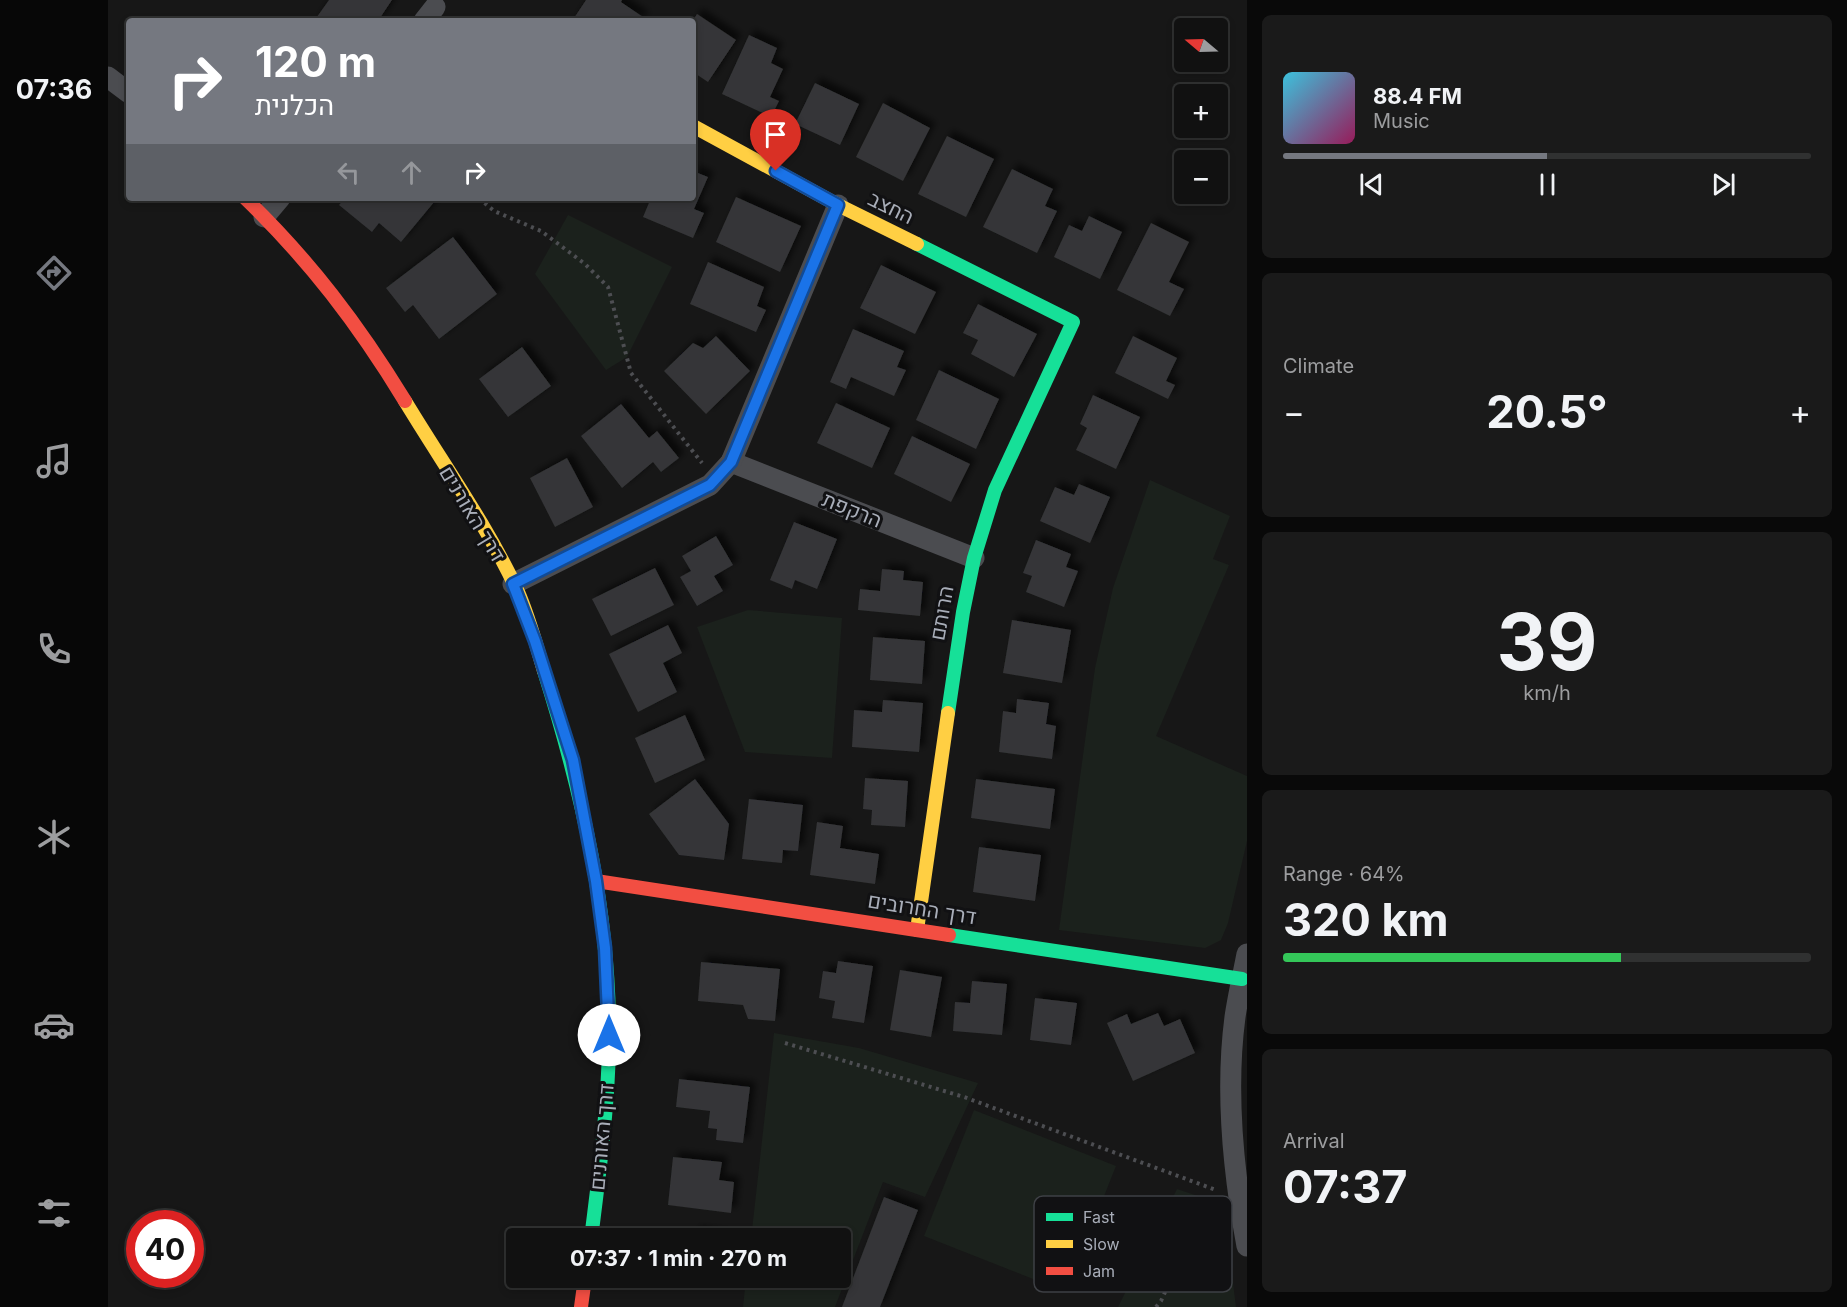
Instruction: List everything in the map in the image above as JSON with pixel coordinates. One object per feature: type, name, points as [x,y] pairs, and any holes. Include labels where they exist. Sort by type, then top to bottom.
[{"type":"street","points":[[108,77],[126,91]]},
{"type":"street","name":"החצב","points":[[696,128],[838,205],[1073,322]]},
{"type":"street","name":"דרך האורנים","points":[[249,201],[307,264],[357,325],[428,439],[513,584],[535,641],[573,760],[596,881],[605,948],[609,1017],[607,1091],[592,1228]]},
{"type":"street","points":[[264,217],[277,201]]},
{"type":"street","points":[[513,584],[716,480],[731,462],[838,205]]},
{"type":"street","name":"הרותם","points":[[917,930],[963,612],[974,558],[995,490],[1073,322]]},
{"type":"street","name":"הרקפת","points":[[731,462],[974,558]]},
{"type":"street","name":"דרך החרובים","points":[[596,881],[1242,979]]},
{"type":"street","points":[[1247,954],[1235,1018],[1231,1126],[1247,1246]]},
{"type":"street","points":[[581,1307],[584,1288]]},
{"type":"path","points":[[482,201],[494,211],[541,231],[585,264],[608,287],[631,373],[716,480]]},
{"type":"path","points":[[785,1043],[964,1097],[1214,1189],[1226,1196]]},
{"type":"path","points":[[1232,1199],[1240,1204]]},
{"type":"path","points":[[1232,1207],[1240,1204]]},
{"type":"path","points":[[1156,1307],[1165,1292]]},
{"type":"shaded area","points":[[568,215],[672,267],[627,357],[606,370],[535,274]]},
{"type":"shaded area","points":[[1150,480],[1230,516],[1213,559],[1229,565],[1156,736],[1247,776],[1247,841],[1228,923],[1221,940],[1205,948],[1059,930],[1095,668],[1113,588]]},
{"type":"shaded area","points":[[748,610],[842,618],[832,758],[745,752],[697,627]]},
{"type":"shaded area","points":[[774,1033],[859,1048],[978,1083],[925,1197],[883,1182],[851,1265],[851,1228],[752,1228]]},
{"type":"shaded area","points":[[974,1110],[1116,1166],[1104,1196],[1034,1196],[1034,1279],[924,1236]]},
{"type":"shaded area","points":[[1177,1189],[1198,1196],[1174,1196]]},
{"type":"shaded area","points":[[1232,1275],[1236,1307],[1118,1307],[1126,1292],[1232,1292]]},
{"type":"shaded area","points":[[745,1288],[842,1288],[835,1307],[743,1307]]},
{"type":"building","points":[[329,0],[392,0],[380,18],[316,18]]},
{"type":"building","points":[[586,0],[622,0],[621,2],[643,17],[642,18],[574,18]]},
{"type":"building","points":[[697,14],[736,40],[708,82],[696,74],[694,18]]},
{"type":"building","points":[[749,35],[777,48],[771,63],[783,69],[770,97],[779,101],[771,117],[722,94]]},
{"type":"building","points":[[815,83],[859,104],[840,145],[795,124]]},
{"type":"building","points":[[883,103],[930,128],[903,181],[856,157]]},
{"type":"building","points":[[947,136],[994,159],[966,217],[918,194]]},
{"type":"building","points":[[1012,169],[1053,189],[1045,206],[1057,211],[1037,253],[983,227]]},
{"type":"building","points":[[696,172],[708,177],[694,209],[704,213],[693,238],[643,217],[650,201],[696,201]]},
{"type":"building","points":[[736,197],[801,226],[780,272],[716,242]]},
{"type":"building","points":[[342,201],[435,201],[401,242],[379,223],[372,232],[339,205]]},
{"type":"building","points":[[1089,216],[1122,232],[1100,279],[1054,257],[1069,225],[1082,231]]},
{"type":"building","points":[[1151,223],[1189,242],[1169,282],[1184,289],[1170,316],[1117,290]]},
{"type":"building","points":[[453,237],[497,294],[439,339],[413,305],[405,312],[386,288]]},
{"type":"building","points":[[708,262],[764,287],[757,306],[766,310],[756,332],[690,304]]},
{"type":"building","points":[[881,265],[936,292],[915,334],[860,308]]},
{"type":"building","points":[[978,304],[1037,334],[1014,377],[971,354],[978,340],[963,333]]},
{"type":"building","points":[[853,329],[904,351],[897,367],[906,370],[894,396],[851,377],[846,389],[830,382]]},
{"type":"building","points":[[716,336],[750,371],[706,414],[664,371],[693,343],[703,348]]},
{"type":"building","points":[[1133,336],[1177,358],[1166,381],[1175,385],[1168,399],[1115,373]]},
{"type":"building","points":[[522,347],[551,386],[508,417],[479,379]]},
{"type":"building","points":[[939,370],[999,399],[976,449],[916,420]]},
{"type":"building","points":[[1093,395],[1140,417],[1116,469],[1076,450],[1087,428],[1080,424]]},
{"type":"building","points":[[836,403],[890,428],[872,468],[817,443]]},
{"type":"building","points":[[621,404],[649,438],[657,431],[679,458],[661,472],[653,462],[622,488],[581,436]]},
{"type":"building","points":[[912,436],[970,464],[951,502],[894,474]]},
{"type":"building","points":[[567,458],[593,507],[555,527],[530,478]]},
{"type":"building","points":[[1079,484],[1110,497],[1090,543],[1040,521],[1055,487],[1074,495]]},
{"type":"building","points":[[794,522],[837,539],[817,589],[795,580],[792,589],[770,580]]},
{"type":"building","points":[[716,536],[733,565],[714,576],[723,591],[697,606],[680,577],[691,571],[682,556]]},
{"type":"building","points":[[1036,540],[1071,554],[1066,567],[1078,571],[1064,607],[1026,592],[1032,576],[1023,573]]},
{"type":"building","points":[[655,568],[674,605],[611,636],[592,599]]},
{"type":"building","points":[[882,569],[904,571],[903,580],[923,582],[920,616],[858,610],[860,589],[880,591]]},
{"type":"building","points":[[1012,620],[1071,630],[1062,683],[1003,673]]},
{"type":"building","points":[[668,625],[682,653],[663,663],[677,692],[638,712],[609,654]]},
{"type":"building","points":[[873,637],[925,641],[922,684],[870,680]]},
{"type":"building","points":[[1017,699],[1049,703],[1046,724],[1056,726],[1052,759],[999,752],[1003,711],[1016,713]]},
{"type":"building","points":[[883,700],[923,703],[919,752],[852,747],[854,710],[882,712]]},
{"type":"building","points":[[685,715],[705,760],[655,783],[635,738]]},
{"type":"building","points":[[865,778],[908,781],[905,827],[871,825],[872,810],[863,809]]},
{"type":"building","points":[[695,779],[729,824],[724,860],[679,855],[649,814]]},
{"type":"building","points":[[976,779],[1055,789],[1050,829],[971,818]]},
{"type":"building","points":[[749,799],[803,805],[798,851],[783,850],[782,863],[742,859]]},
{"type":"building","points":[[817,822],[843,826],[840,848],[879,854],[875,884],[810,875]]},
{"type":"building","points":[[979,847],[1041,855],[1035,901],[973,892]]},
{"type":"building","points":[[838,961],[873,966],[864,1023],[832,1018],[835,1001],[819,998],[823,971],[836,973]]},
{"type":"building","points":[[701,962],[780,969],[775,1021],[748,1019],[743,1005],[698,1001]]},
{"type":"building","points":[[900,970],[942,977],[931,1037],[890,1030]]},
{"type":"building","points":[[972,981],[1007,984],[1002,1035],[953,1031],[955,1002],[970,1003]]},
{"type":"building","points":[[1035,998],[1077,1003],[1071,1045],[1030,1040]]},
{"type":"building","points":[[1158,1013],[1164,1026],[1180,1019],[1195,1053],[1133,1081],[1107,1023],[1127,1014],[1131,1024]]},
{"type":"building","points":[[679,1079],[750,1087],[743,1143],[716,1140],[717,1129],[708,1128],[710,1111],[676,1107]]},
{"type":"building","points":[[673,1157],[722,1162],[719,1180],[734,1182],[731,1213],[668,1205]]},
{"type":"building","points":[[884,1197],[918,1210],[880,1307],[842,1307]]},
{"type":"traffic: fast","points":[[917,244],[1073,322],[995,490],[974,558],[963,612],[948,713]]},
{"type":"traffic: fast","points":[[544,671],[582,809],[592,855],[605,950],[609,1045],[607,1094],[592,1228]]},
{"type":"traffic: fast","points":[[949,935],[1242,979]]},
{"type":"traffic: slow","points":[[696,128],[838,205],[917,244]]},
{"type":"traffic: slow","points":[[405,401],[479,519],[506,567],[526,611],[544,671]]},
{"type":"traffic: slow","points":[[917,930],[948,713]]},
{"type":"traffic: jam","points":[[248,201],[291,245],[332,294],[405,401]]},
{"type":"traffic: jam","points":[[596,881],[949,935]]},
{"type":"traffic: jam","points":[[581,1307],[584,1288]]},
{"type":"route","points":[[609,1035],[605,948],[596,881],[573,760],[535,641],[513,584],[710,485],[731,462],[838,205],[776,171]]}]
